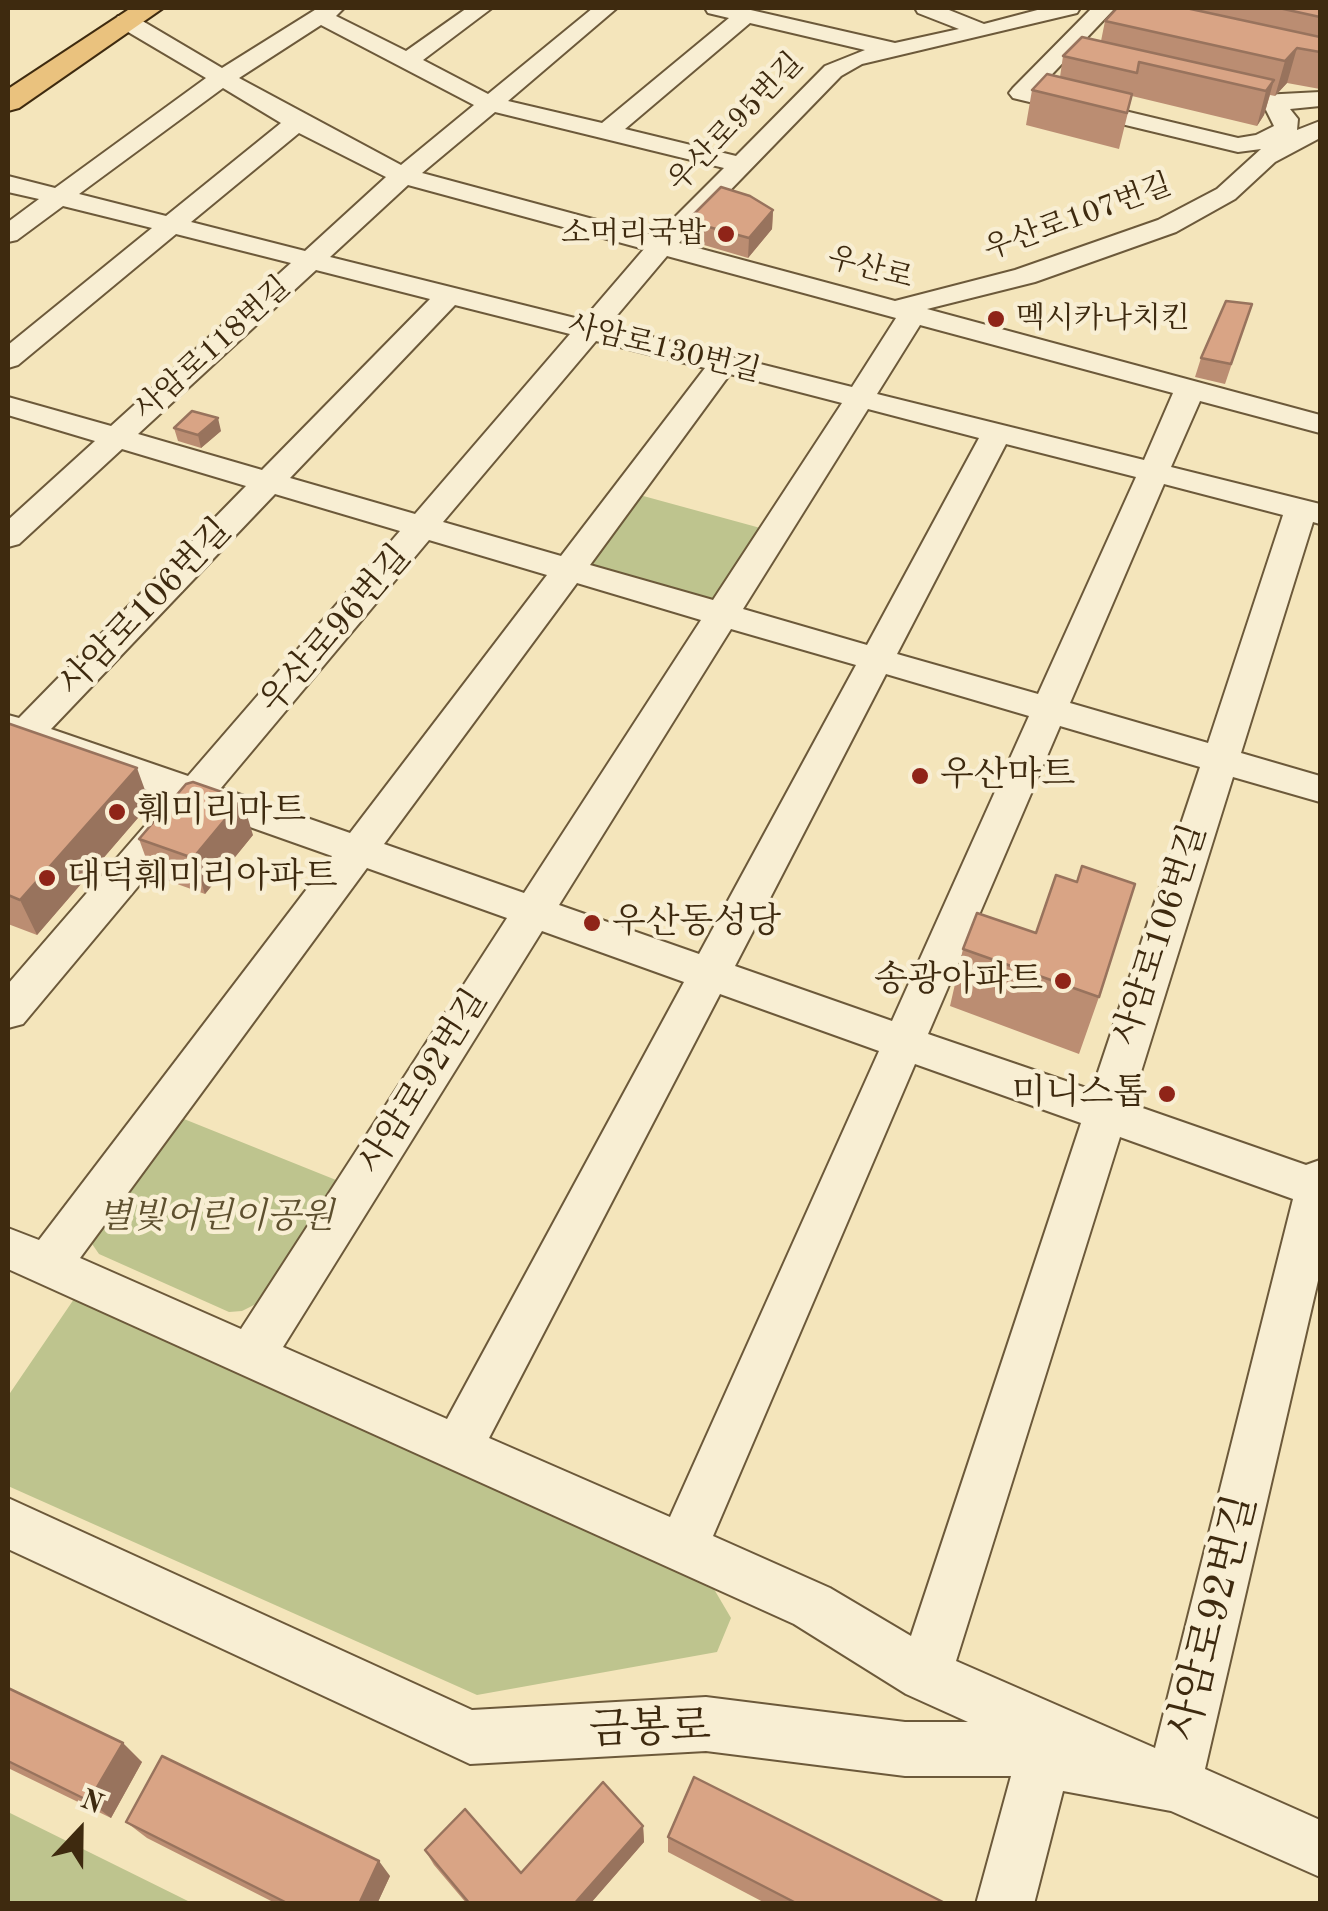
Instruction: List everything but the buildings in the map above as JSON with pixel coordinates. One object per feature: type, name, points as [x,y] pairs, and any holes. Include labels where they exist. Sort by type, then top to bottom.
[{"type":"main road","points":[[8,102],[130,12]]},
{"type":"street","points":[[406,62],[481,8]]},
{"type":"street","points":[[310,260],[488,103],[606,8]]},
{"type":"street","points":[[716,8],[894,50]]},
{"type":"street","points":[[791,26],[811,8]]},
{"type":"street","points":[[926,8],[982,32]]},
{"type":"street","name":"우산로95번길","points":[[661,246],[832,70],[854,59],[982,32],[1065,8]]},
{"type":"street","points":[[1104,8],[1067,58],[1022,93],[1238,145],[1262,142],[1286,129],[1286,120],[1276,106]]},
{"type":"street","name":"우산로","points":[[130,12],[222,78],[403,176],[1320,424]]},
{"type":"street","points":[[8,234],[222,78],[326,12],[406,62],[488,103],[739,164]]},
{"type":"street","points":[[606,132],[746,15]]},
{"type":"street","points":[[1222,94],[1276,106],[1302,99],[1320,100]]},
{"type":"street","points":[[8,359],[297,122]]},
{"type":"street","name":"우산로107번길","points":[[904,311],[1025,276],[1167,226],[1226,194],[1266,158],[1320,128]]},
{"type":"street","name":"사암로130번길","points":[[8,184],[1311,512]]},
{"type":"street","name":"우산로96번길","points":[[8,1012],[661,246]]},
{"type":"street","name":"사암로118번길","points":[[116,438],[310,260]]},
{"type":"street","points":[[268,482],[448,295]]},
{"type":"street","points":[[533,912],[859,398],[904,311]]},
{"type":"street","points":[[358,850],[723,364]]},
{"type":"street","points":[[682,1548],[1190,389]]},
{"type":"street","name":"사암로118번길","points":[[8,406],[1320,788]]},
{"type":"street","points":[[457,1450],[997,433]]},
{"type":"street","points":[[8,537],[116,438]]},
{"type":"street","name":"사암로106번길","points":[[268,482],[13,737],[196,794],[1320,1185]]},
{"type":"street","points":[[1219,758],[1311,512]]},
{"type":"street","name":"사암로106번길","points":[[1104,1112],[1219,758]]},
{"type":"street","name":"사암로92번길","points":[[358,850],[27,1257],[812,1606],[925,1675],[1174,1784],[1320,1185]]},
{"type":"street","name":"사암로92번길","points":[[252,1354],[533,912]]},
{"type":"street","points":[[925,1675],[1104,1112]]},
{"type":"street","name":"금봉로","points":[[8,1523],[470,1738],[706,1724],[906,1749],[1014,1750],[1043,1760],[1174,1784],[1320,1849]]},
{"type":"street","points":[[1005,1904],[1043,1760]]},
{"type":"green space","points":[[636,494],[764,529],[720,598],[705,601],[593,568],[590,559]]},
{"type":"green space","name":"별빛어린이공원","points":[[174,1115],[341,1182],[264,1300],[242,1311],[229,1312],[99,1254],[90,1241]]},
{"type":"green space","points":[[74,1299],[711,1584],[731,1618],[717,1652],[477,1695],[8,1486],[8,1396]]},
{"type":"green space","points":[[8,1812],[192,1903],[8,1903]]},
{"type":"place","name":"소머리국밥","points":[[726,234]]},
{"type":"place","name":"멕시카나치킨","points":[[996,319]]},
{"type":"place","name":"우산마트","points":[[920,776]]},
{"type":"place","name":"훼미리마트","points":[[117,812]]},
{"type":"place","name":"대덕훼미리아파트","points":[[47,878]]},
{"type":"place","name":"우산동성당","points":[[592,923]]},
{"type":"place","name":"송광아파트","points":[[1063,981]]},
{"type":"place","name":"미니스톱","points":[[1167,1094]]}]
